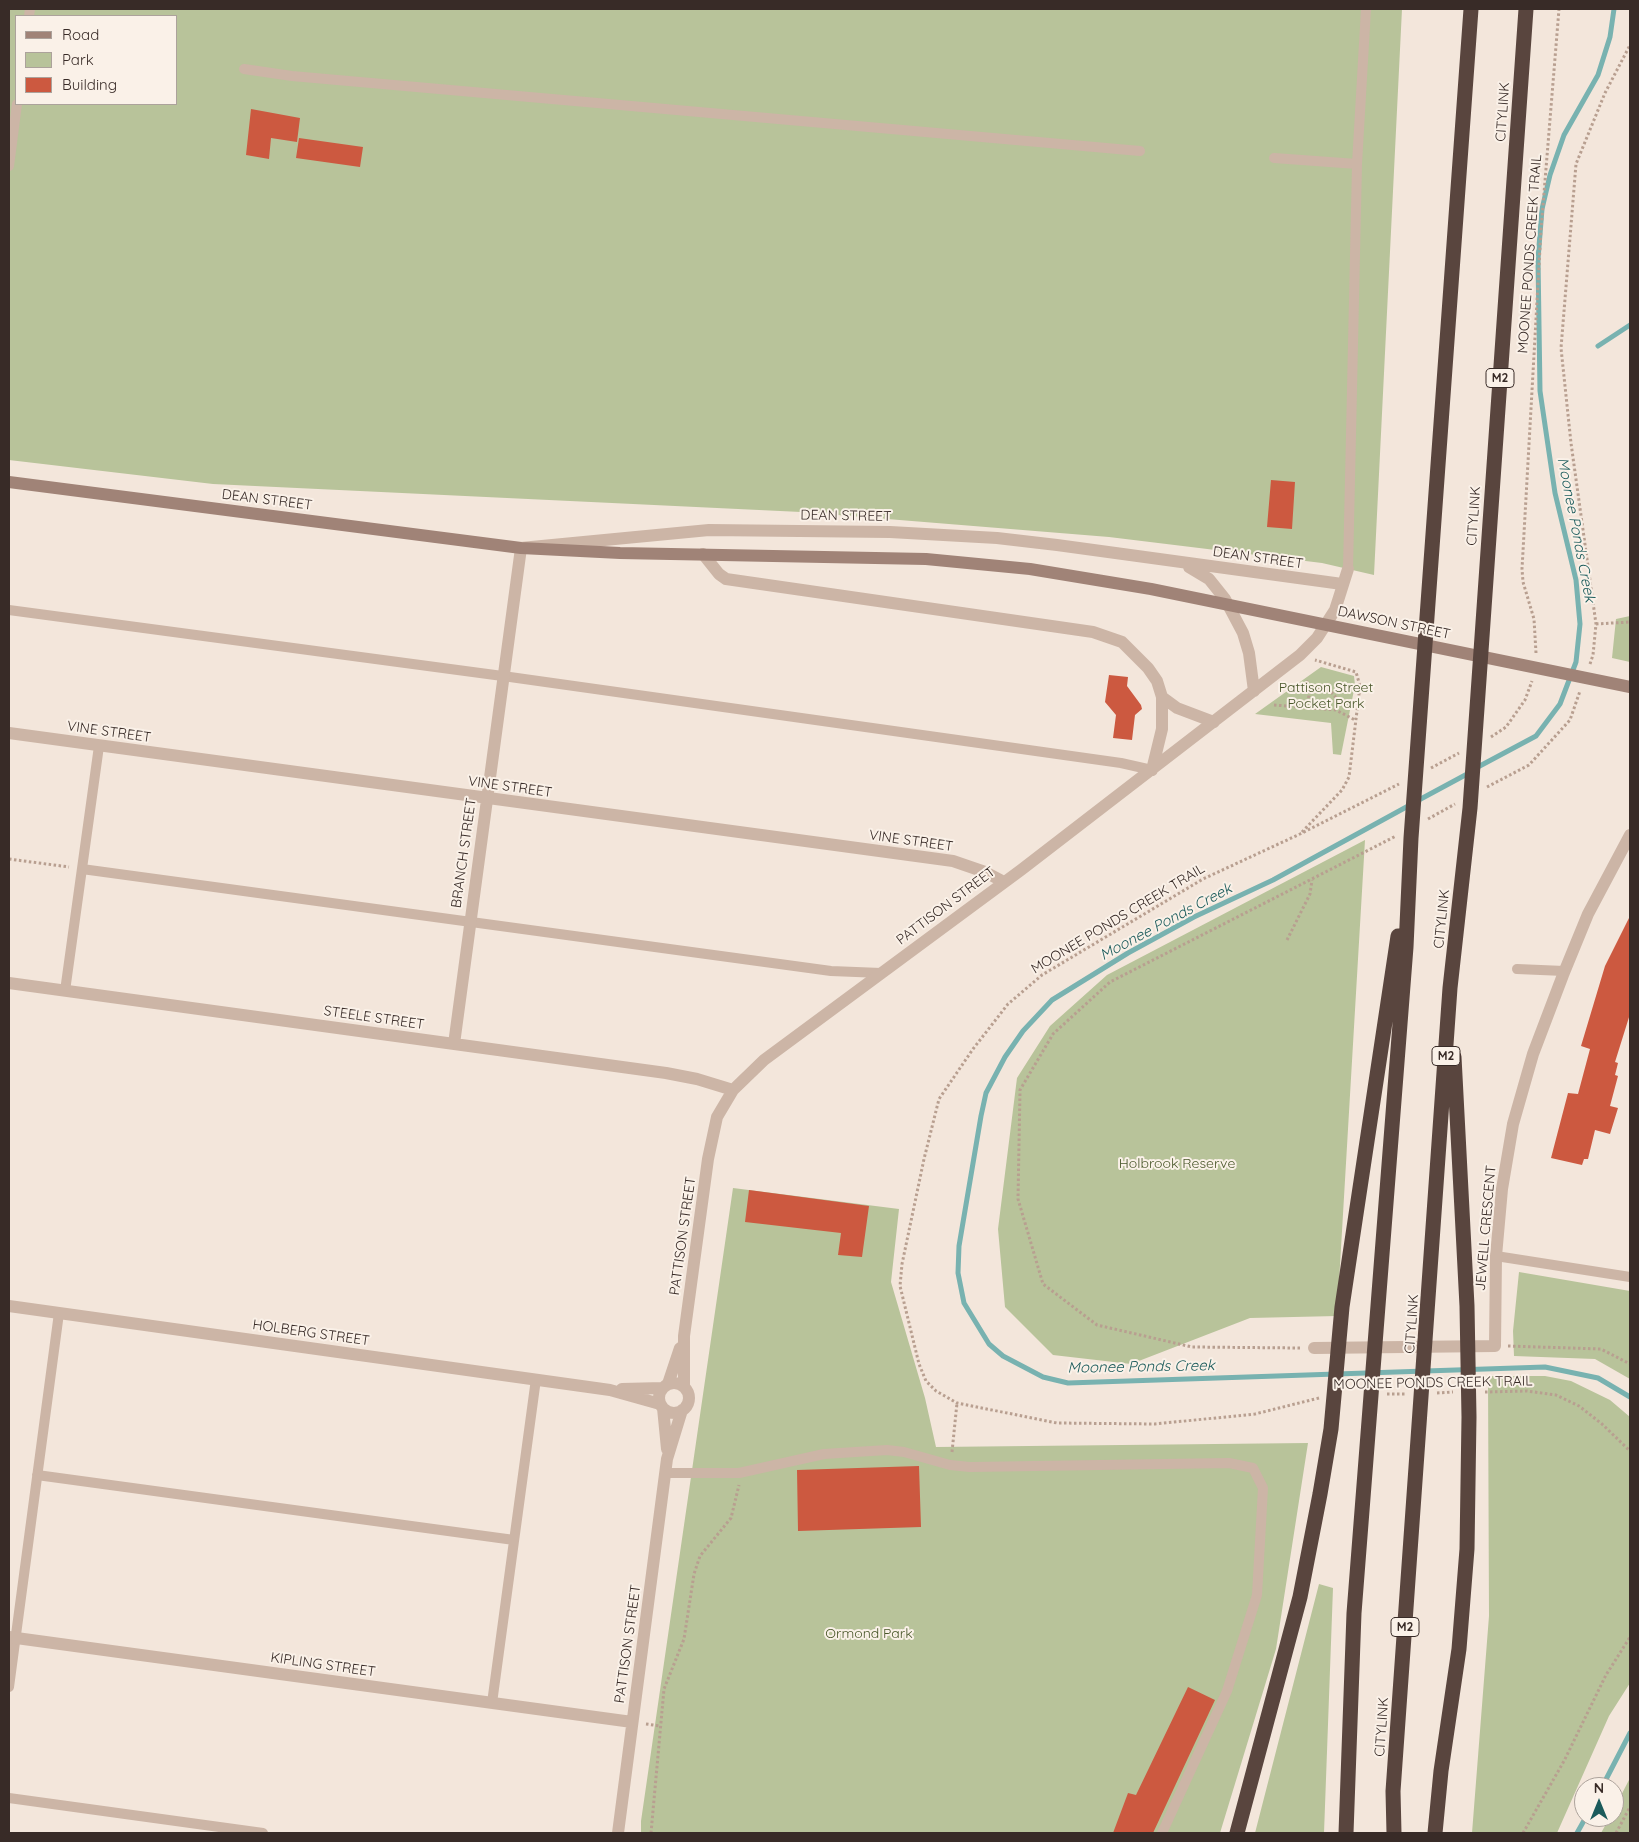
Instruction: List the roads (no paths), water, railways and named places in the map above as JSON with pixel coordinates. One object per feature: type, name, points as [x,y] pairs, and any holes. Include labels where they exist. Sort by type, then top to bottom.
[{"type":"highway","points":[[1237,1833],[1300,1597],[1330,1429],[1342,1307],[1379,1072],[1411,838],[1471,9]]},
{"type":"highway","name":"CITYLINK","points":[[1394,1833],[1393,1791],[1450,988],[1470,808],[1481,738],[1526,9]]},
{"type":"highway","points":[[1346,1833],[1354,1613],[1406,947],[1411,838]]},
{"type":"highway","points":[[1435,1833],[1441,1771],[1458,1649],[1467,1549],[1469,1417],[1467,1306],[1450,988]]},
{"type":"street","name":"DEAN STREET","points":[[9,482],[521,548],[926,560],[1047,572],[1151,589]]},
{"type":"street","name":"DEAN STREET","points":[[521,548],[709,530],[826,531],[997,538],[1342,584]]},
{"type":"street","name":"BRANCH STREET","points":[[454,1044],[521,548]]},
{"type":"street","points":[[703,554],[726,580],[1092,632],[1122,642],[1135,653],[1157,681],[1162,697],[1162,729],[1152,770]]},
{"type":"street","name":"DEAN STREET","points":[[1170,561],[1197,570],[1209,579],[1225,599],[1243,633],[1249,653],[1254,691]]},
{"type":"street","name":"PATTISON STREET","points":[[684,1388],[684,1336],[712,1137],[717,1117],[733,1090],[764,1060],[1152,770],[1300,654],[1318,638],[1334,610],[1348,569]]},
{"type":"street","name":"DAWSON STREET","points":[[1151,589],[1630,687]]},
{"type":"street","points":[[1162,697],[1177,708],[1214,722]]},
{"type":"street","name":"VINE STREET","points":[[9,733],[953,861],[985,872],[1004,882]]},
{"type":"street","name":"JEWELL CRESCENT","points":[[1314,1348],[1495,1346],[1496,1256],[1502,1189],[1514,1124],[1533,1054],[1564,971],[1588,914],[1630,835]]},
{"type":"street","name":"STEELE STREET","points":[[9,983],[666,1073],[697,1078],[733,1090]]},
{"type":"street","name":"HOLBERG STREET","points":[[9,1306],[610,1390],[662,1406]]},
{"type":"street","name":"PATTISON STREET","points":[[666,1386],[684,1336]]},
{"type":"street","points":[[677,1383],[684,1388],[688,1400],[682,1410],[672,1412],[662,1406],[659,1396],[666,1386],[677,1383]]},
{"type":"street","name":"HOLBERG STREET","points":[[610,1390],[666,1386]]},
{"type":"street","name":"PATTISON STREET","points":[[618,1833],[666,1472],[667,1459],[662,1406]]},
{"type":"street","name":"PATTISON STREET","points":[[667,1459],[682,1410]]},
{"type":"street","name":"KIPLING STREET","points":[[12,1637],[632,1722]]},
{"type":"lane","points":[[1348,569],[1357,164],[1366,9]]},
{"type":"lane","points":[[244,69],[292,76],[1140,151]]},
{"type":"lane","points":[[9,166],[17,105]]},
{"type":"lane","points":[[1274,158],[1357,164]]},
{"type":"lane","points":[[9,610],[504,676],[1121,763],[1152,770]]},
{"type":"lane","points":[[65,991],[99,746]]},
{"type":"lane","points":[[82,869],[831,971],[881,973]]},
{"type":"lane","points":[[1517,969],[1564,971]]},
{"type":"lane","points":[[1496,1256],[1630,1277]]},
{"type":"lane","points":[[9,1687],[12,1637],[59,1313]]},
{"type":"lane","points":[[492,1703],[536,1379]]},
{"type":"lane","points":[[666,1472],[739,1473],[824,1454],[854,1450],[904,1452],[950,1465],[970,1467],[1229,1463],[1253,1468],[1263,1488],[1257,1595],[1227,1692],[1162,1833]]},
{"type":"lane","points":[[37,1475],[514,1540]]},
{"type":"lane","points":[[9,1798],[263,1833]]},
{"type":"waterway","name":"Moonee Ponds Creek","points":[[1476,768],[1536,736],[1560,704],[1576,662],[1580,624],[1576,580],[1555,493],[1540,391],[1538,259],[1542,209],[1550,175],[1564,135],[1598,75],[1610,37],[1614,9]]},
{"type":"waterway","points":[[1598,346],[1630,325]]},
{"type":"waterway","name":"Moonee Ponds Creek","points":[[1417,801],[1469,773]]},
{"type":"waterway","name":"Moonee Ponds Creek","points":[[1410,805],[1273,880],[1194,917],[1128,953],[1052,1000],[1023,1031],[1005,1057],[986,1093],[981,1116],[959,1246],[958,1273],[964,1303],[989,1344],[1003,1356],[1043,1377],[1068,1383],[1545,1367],[1598,1378],[1630,1397]]},
{"type":"waterway","name":"Moonee Ponds Creek","points":[[1607,1777],[1630,1733]]},
{"type":"waterway","name":"Moonee Ponds Creek","points":[[1577,1833],[1580,1827]]},
{"type":"park label","name":"Pattison Street Pocket Park","points":[[1326,696]]},
{"type":"park label","name":"Holbrook Reserve","points":[[1177,1164]]},
{"type":"park label","name":"Ormond Park","points":[[869,1634]]}]
